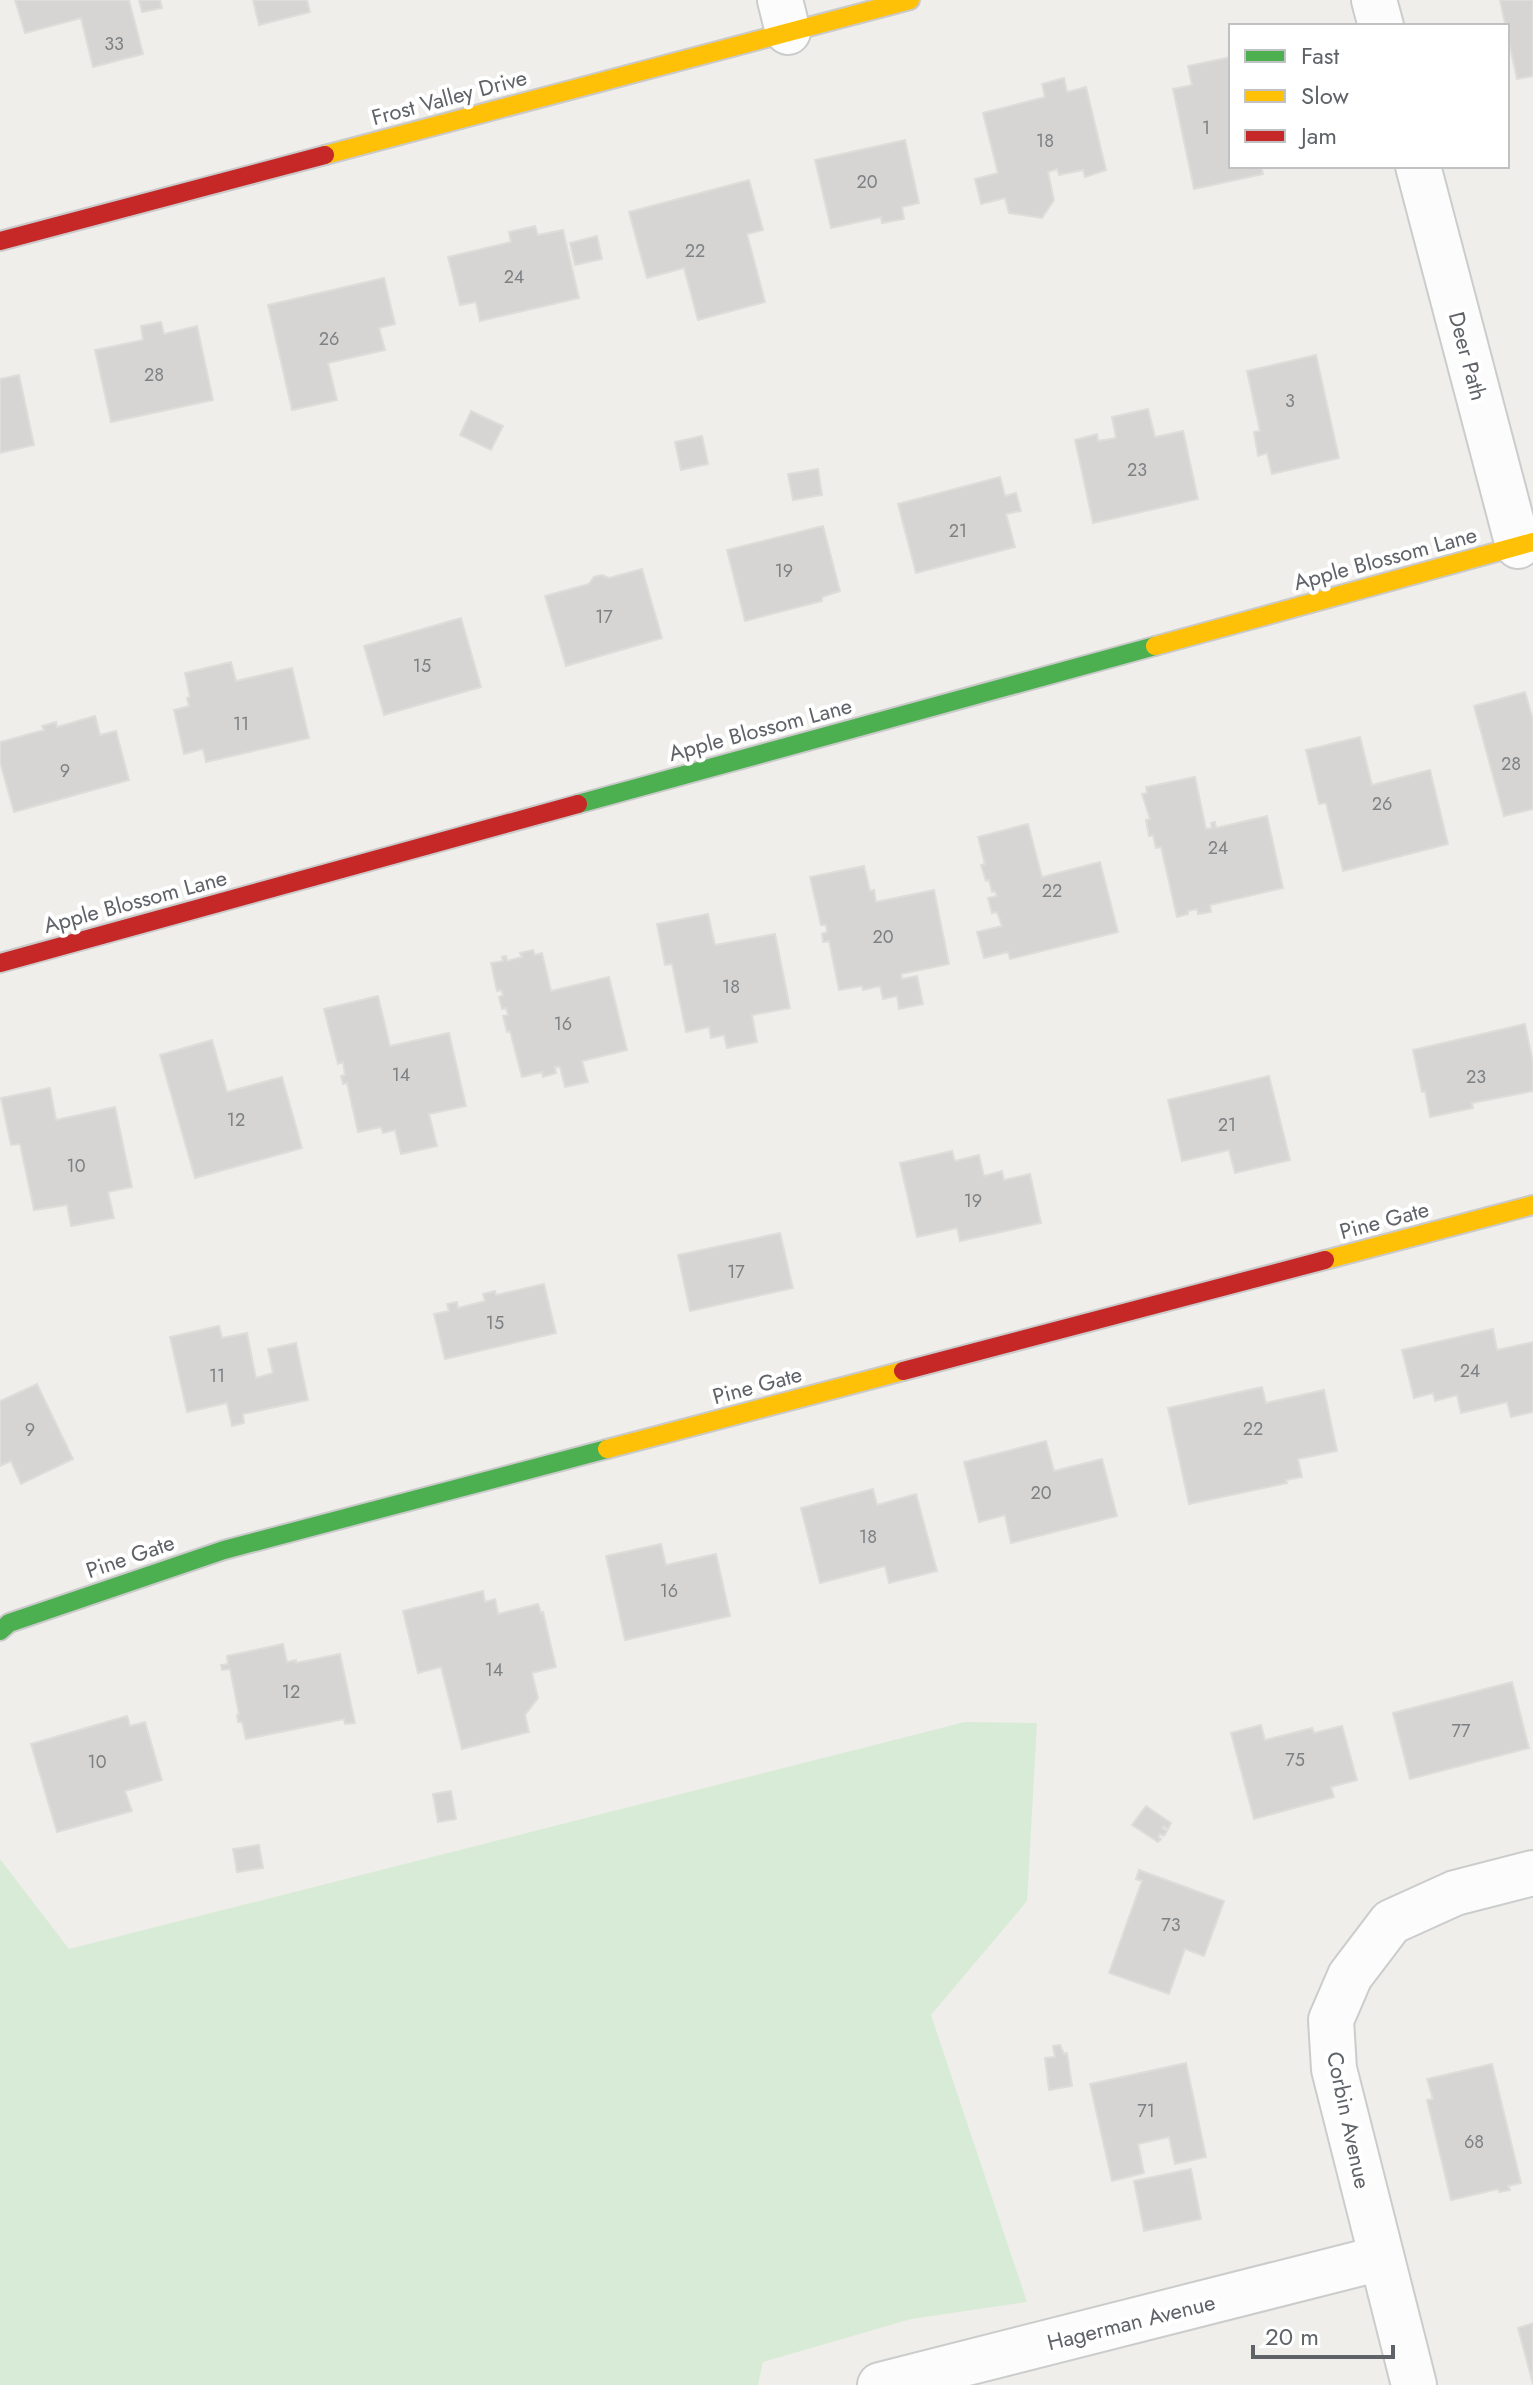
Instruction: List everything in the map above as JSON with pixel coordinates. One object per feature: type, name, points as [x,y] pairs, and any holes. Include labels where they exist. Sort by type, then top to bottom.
[{"type":"street","name":"Frost Valley Drive","points":[[0,241],[784,16],[910,0]]},
{"type":"street","points":[[1374,0],[1380,24]]},
{"type":"street","name":"Deer Path","points":[[1419,168],[1526,544]]},
{"type":"street","name":"Apple Blossom Lane","points":[[0,963],[1526,544]]},
{"type":"street","name":"Pine Gate","points":[[0,1631],[9,1623],[224,1550],[1533,1205]]},
{"type":"street","name":"Corbin Avenue","points":[[1414,2385],[1334,2069],[1331,2020],[1350,1976],[1391,1922],[1455,1893],[1533,1873]]},
{"type":"street","name":"Hagerman Avenue","points":[[880,2385],[1381,2258]]},
{"type":"green space","points":[[965,1722],[1037,1723],[1027,1901],[931,2015],[1027,2302],[911,2319],[763,2362],[758,2385],[0,2385],[0,1859],[69,1949]]},
{"type":"building","points":[[15,0],[129,0],[143,54],[93,67],[81,18],[25,33]]},
{"type":"building","points":[[139,0],[160,0],[162,8],[142,12]]},
{"type":"building","points":[[253,0],[307,0],[310,12],[259,25]]},
{"type":"building","points":[[1500,0],[1533,0],[1533,76],[1517,79],[1509,42],[1509,24],[1505,24]]},
{"type":"building","points":[[1229,57],[1229,168],[1262,168],[1263,174],[1194,189],[1173,89],[1192,85],[1188,66]]},
{"type":"building","points":[[1064,78],[1067,92],[1086,87],[1106,170],[1085,177],[1083,170],[1059,175],[1057,169],[1048,172],[1054,200],[1042,218],[1009,213],[1005,198],[981,204],[975,179],[998,173],[983,113],[1045,97],[1042,84]]},
{"type":"building","points":[[905,140],[919,203],[902,207],[904,219],[882,223],[881,217],[831,228],[815,160]]},
{"type":"building","points":[[749,180],[763,230],[747,234],[765,302],[698,320],[684,268],[647,278],[629,212]]},
{"type":"building","points":[[535,226],[538,235],[563,230],[579,298],[480,321],[476,302],[460,305],[448,257],[511,242],[509,232]]},
{"type":"building","points":[[597,236],[602,259],[575,265],[570,243]]},
{"type":"building","points":[[384,278],[395,324],[379,328],[385,350],[328,363],[337,400],[292,410],[268,305]]},
{"type":"building","points":[[161,322],[164,334],[197,326],[213,400],[111,422],[95,350],[143,340],[141,326]]},
{"type":"building","points":[[1316,355],[1339,458],[1272,474],[1267,453],[1258,456],[1254,432],[1260,431],[1247,371]]},
{"type":"building","points":[[19,375],[34,445],[0,453],[0,379]]},
{"type":"building","points":[[1148,409],[1155,437],[1183,431],[1198,499],[1093,523],[1075,440],[1097,434],[1098,441],[1116,438],[1112,417]]},
{"type":"building","points":[[471,411],[503,426],[491,450],[460,435]]},
{"type":"building","points":[[702,436],[708,464],[681,470],[675,442]]},
{"type":"building","points":[[818,469],[822,495],[793,500],[788,474]]},
{"type":"building","points":[[1000,477],[1005,496],[1016,493],[1021,511],[1006,514],[1015,547],[916,573],[898,504]]},
{"type":"building","points":[[823,526],[840,591],[822,597],[822,601],[745,621],[727,550]]},
{"type":"building","points":[[642,569],[662,638],[566,666],[545,596],[589,584],[594,577],[602,575],[609,578]]},
{"type":"building","points":[[461,618],[481,687],[384,715],[364,646]]},
{"type":"building","points":[[231,662],[236,681],[292,668],[309,738],[206,762],[203,749],[184,754],[174,710],[189,706],[185,673]]},
{"type":"building","points":[[1525,692],[1533,720],[1533,809],[1504,816],[1474,706]]},
{"type":"building","points":[[95,716],[100,735],[116,731],[129,780],[14,812],[0,762],[0,742],[44,730],[42,726],[56,722],[57,727]]},
{"type":"building","points":[[1360,737],[1372,785],[1430,770],[1448,844],[1343,871],[1326,803],[1319,804],[1306,750]]},
{"type":"building","points":[[1195,777],[1206,829],[1212,828],[1211,823],[1215,822],[1216,828],[1267,816],[1283,888],[1210,905],[1211,912],[1198,914],[1197,909],[1177,917],[1161,847],[1156,848],[1153,835],[1149,836],[1146,820],[1150,819],[1142,794],[1147,793],[1146,787]]},
{"type":"building","points":[[1028,824],[1042,877],[1100,862],[1118,932],[1010,959],[1008,952],[984,958],[977,932],[1002,926],[997,912],[992,913],[988,898],[997,896],[995,891],[992,892],[989,880],[986,881],[978,837]]},
{"type":"building","points":[[864,866],[876,902],[934,890],[949,964],[901,974],[902,979],[917,976],[923,1004],[899,1009],[897,996],[883,999],[880,986],[839,990],[829,941],[823,942],[826,925],[821,925],[810,877]]},
{"type":"building","points":[[708,914],[715,945],[775,934],[790,1008],[752,1015],[757,1042],[727,1048],[724,1035],[711,1038],[709,1027],[686,1032],[672,964],[665,965],[657,924]]},
{"type":"building","points":[[533,950],[535,955],[542,953],[551,991],[609,977],[627,1050],[582,1061],[588,1082],[565,1087],[560,1067],[555,1067],[556,1073],[543,1077],[542,1072],[522,1077],[503,1016],[508,1015],[506,1008],[502,1009],[499,997],[503,995],[501,990],[497,991],[491,963],[503,961],[502,957],[506,956],[507,961],[522,957],[520,953]]},
{"type":"building","points":[[378,996],[390,1046],[449,1033],[466,1106],[429,1114],[437,1146],[401,1154],[395,1130],[383,1133],[381,1127],[358,1132],[347,1083],[343,1084],[341,1076],[345,1075],[343,1062],[338,1064],[324,1009]]},
{"type":"building","points":[[1525,1024],[1533,1063],[1533,1091],[1472,1103],[1473,1108],[1430,1117],[1413,1050]]},
{"type":"building","points":[[212,1040],[227,1092],[282,1077],[302,1148],[195,1178],[160,1055]]},
{"type":"building","points":[[1269,1076],[1290,1160],[1235,1173],[1229,1150],[1182,1161],[1168,1100]]},
{"type":"building","points":[[50,1088],[56,1120],[115,1107],[132,1187],[108,1192],[114,1218],[71,1226],[67,1205],[34,1210],[20,1144],[11,1145],[1,1098]]},
{"type":"building","points":[[952,1151],[955,1161],[979,1155],[984,1176],[1002,1171],[1004,1180],[1030,1174],[1041,1223],[960,1241],[957,1228],[917,1237],[900,1163]]},
{"type":"building","points":[[780,1233],[793,1288],[690,1311],[678,1255]]},
{"type":"building","points":[[544,1284],[556,1333],[445,1359],[434,1314],[449,1311],[447,1304],[457,1302],[458,1308],[485,1301],[483,1294],[495,1291],[496,1295]]},
{"type":"building","points":[[219,1326],[222,1338],[247,1333],[256,1378],[273,1373],[268,1349],[296,1343],[308,1400],[243,1414],[244,1423],[232,1426],[227,1403],[187,1412],[170,1337]]},
{"type":"building","points":[[1493,1329],[1497,1350],[1533,1342],[1533,1412],[1511,1417],[1507,1402],[1461,1413],[1457,1395],[1435,1401],[1433,1393],[1414,1398],[1402,1350]]},
{"type":"building","points":[[37,1384],[73,1459],[21,1484],[11,1461],[0,1466],[0,1401]]},
{"type":"building","points":[[1262,1387],[1266,1403],[1324,1390],[1337,1451],[1298,1459],[1302,1477],[1286,1480],[1287,1483],[1189,1504],[1168,1408]]},
{"type":"building","points":[[1046,1441],[1054,1471],[1102,1459],[1117,1516],[1011,1543],[1005,1515],[979,1522],[964,1462]]},
{"type":"building","points":[[873,1489],[877,1505],[916,1494],[937,1571],[889,1583],[885,1566],[820,1583],[801,1508]]},
{"type":"building","points":[[661,1544],[666,1565],[716,1554],[730,1616],[625,1640],[606,1556]]},
{"type":"building","points":[[483,1591],[485,1602],[495,1599],[498,1614],[538,1604],[543,1612],[556,1667],[532,1673],[538,1698],[525,1715],[529,1732],[462,1749],[441,1667],[418,1673],[403,1611]]},
{"type":"building","points":[[283,1644],[287,1662],[340,1654],[355,1723],[345,1724],[344,1719],[246,1739],[242,1722],[238,1722],[230,1669],[222,1670],[221,1665],[228,1664],[227,1656]]},
{"type":"building","points":[[1512,1682],[1529,1748],[1410,1779],[1393,1713]]},
{"type":"building","points":[[127,1716],[130,1726],[145,1722],[162,1780],[125,1791],[132,1811],[57,1832],[31,1744]]},
{"type":"building","points":[[1261,1725],[1265,1740],[1312,1728],[1314,1733],[1342,1726],[1357,1780],[1331,1787],[1334,1797],[1254,1819],[1231,1733]]},
{"type":"building","points":[[451,1791],[456,1819],[438,1822],[433,1794]]},
{"type":"building","points":[[1146,1806],[1171,1823],[1168,1829],[1162,1828],[1167,1831],[1164,1836],[1160,1834],[1158,1842],[1132,1825]]},
{"type":"building","points":[[259,1845],[263,1868],[237,1872],[233,1849]]},
{"type":"building","points":[[1139,1870],[1224,1901],[1204,1956],[1185,1949],[1169,1994],[1109,1973],[1142,1881],[1136,1879]]},
{"type":"building","points":[[1060,2045],[1064,2054],[1067,2053],[1072,2086],[1049,2090],[1045,2058],[1055,2057],[1053,2046]]},
{"type":"building","points":[[1186,2063],[1206,2157],[1175,2164],[1169,2137],[1138,2144],[1144,2173],[1112,2181],[1090,2084]]},
{"type":"building","points":[[1492,2064],[1521,2183],[1508,2186],[1510,2190],[1499,2192],[1498,2189],[1451,2200],[1427,2100],[1433,2099],[1427,2079]]},
{"type":"building","points":[[1191,2169],[1201,2219],[1144,2231],[1134,2181]]},
{"type":"building","points":[[1533,2323],[1533,2384],[1518,2328]]},
{"type":"traffic: fast","points":[[578,804],[1155,646]]},
{"type":"traffic: fast","points":[[0,1631],[9,1623],[224,1550],[607,1449]]},
{"type":"traffic: slow","points":[[325,155],[910,0]]},
{"type":"traffic: slow","points":[[1155,646],[1533,542]]},
{"type":"traffic: slow","points":[[1325,1260],[1533,1205]]},
{"type":"traffic: slow","points":[[607,1449],[903,1371]]},
{"type":"traffic: jam","points":[[0,241],[325,155]]},
{"type":"traffic: jam","points":[[0,963],[578,804]]},
{"type":"traffic: jam","points":[[903,1371],[1325,1260]]}]
